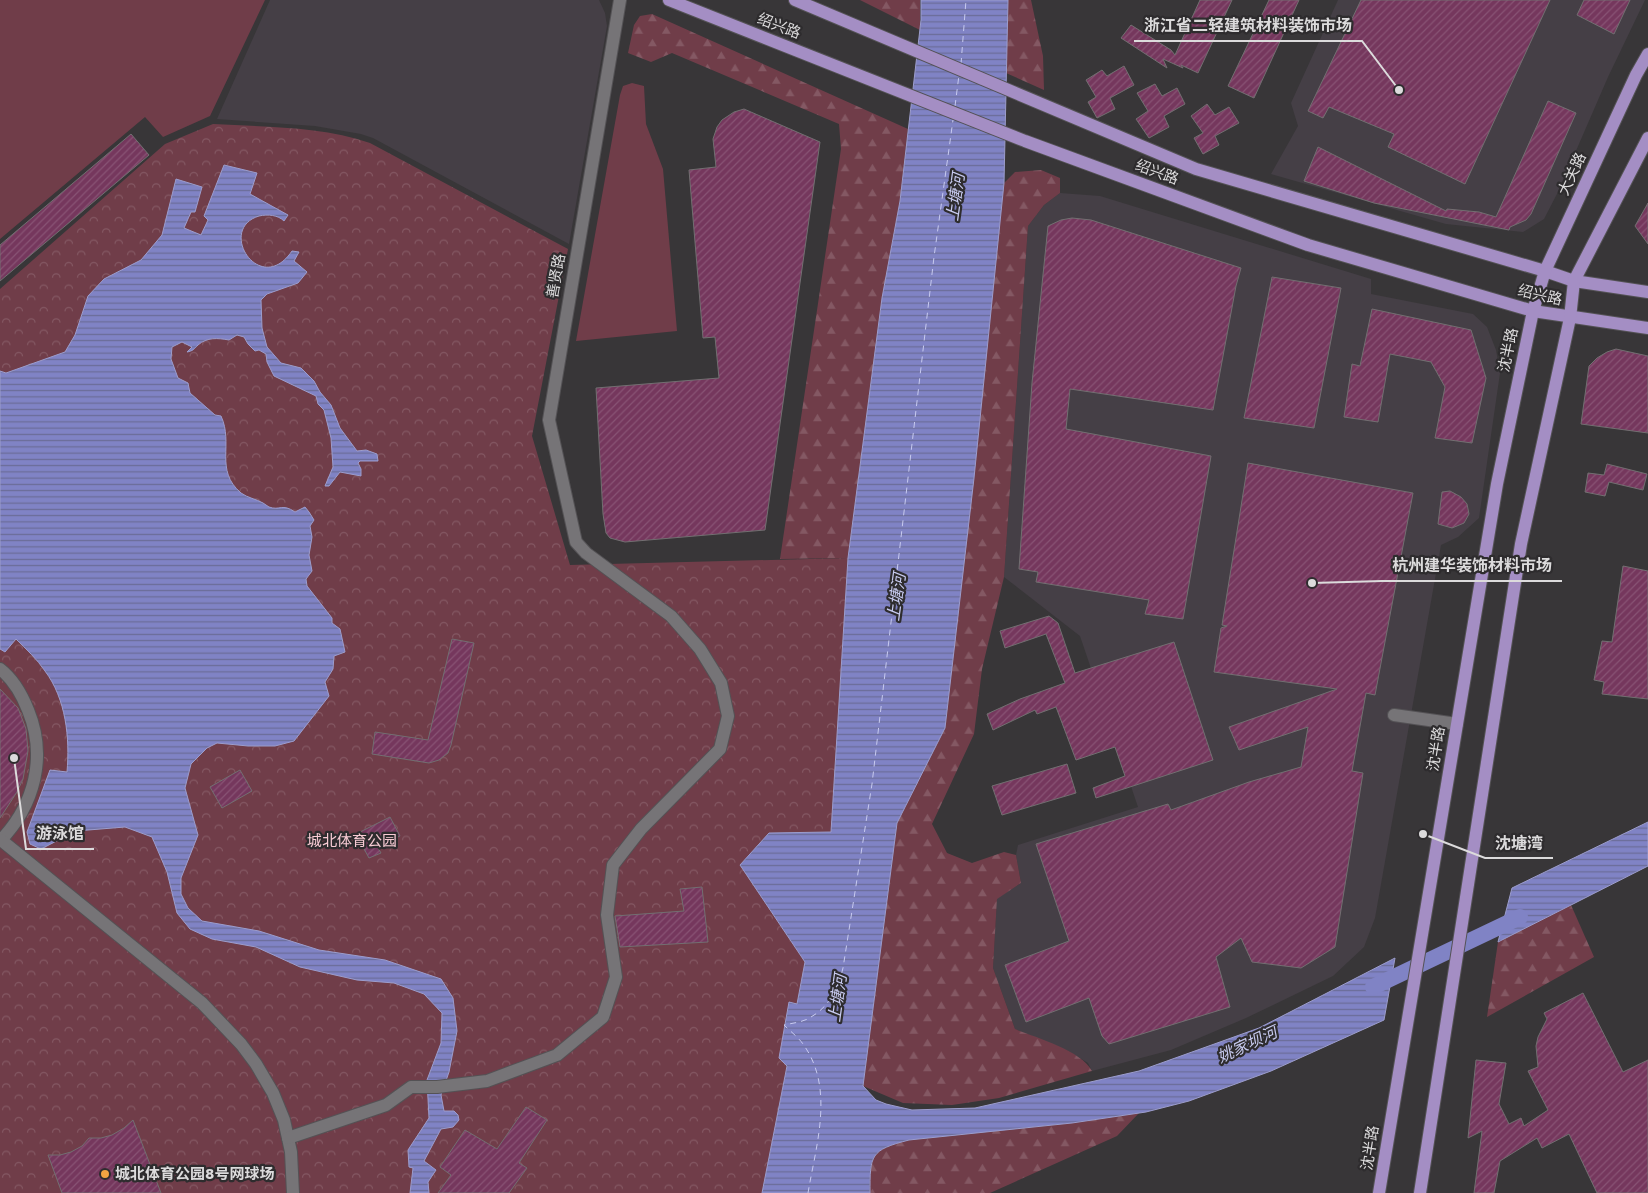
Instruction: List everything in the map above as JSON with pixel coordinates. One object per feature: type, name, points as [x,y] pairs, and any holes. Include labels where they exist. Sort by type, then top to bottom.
[{"type":"main road","name":"绍兴路","points":[[668,0],[1025,141],[1308,244],[1533,311],[1570,318],[1648,328]]},
{"type":"main road","name":"绍兴路","points":[[795,0],[1196,169],[1546,271],[1574,281],[1648,292]]},
{"type":"main road","name":"大关路","points":[[1533,311],[1546,271],[1636,75],[1648,54]]},
{"type":"main road","points":[[1420,1193],[1521,544],[1570,318],[1574,281],[1648,138]]},
{"type":"main road","name":"沈半路","points":[[1379,1193],[1497,484],[1533,311]]},
{"type":"street","name":"善贤路","points":[[288,1138],[386,1105],[411,1088],[487,1081],[531,1065],[557,1054],[603,1017],[616,977],[607,915],[613,865],[641,829],[720,749],[728,716],[720,683],[700,649],[671,616],[586,553],[576,542],[549,420],[620,0]]},
{"type":"street","points":[[0,669],[23,697],[34,726],[38,756],[33,787],[21,816],[1,840],[202,1003],[256,1064],[273,1093],[284,1120],[291,1152],[293,1193]]},
{"type":"street","points":[[1394,715],[1457,724]]},
{"type":"shaded area","points":[[270,0],[599,0],[605,13],[607,26],[569,244],[373,138],[315,126],[217,119]]},
{"type":"shaded area","points":[[1338,0],[1645,0],[1544,219],[1523,232],[1446,224],[1271,174],[1298,126],[1291,103]]},
{"type":"shaded area","points":[[1060,193],[1100,196],[1371,279],[1371,294],[1473,314],[1487,327],[1496,350],[1500,373],[1479,518],[1458,537],[1441,545],[1375,918],[1364,947],[1333,976],[1246,1018],[1171,1050],[1092,1071],[1088,1063],[1070,1052],[1015,1029],[993,968],[997,898],[1021,883],[1016,855],[1018,845],[1138,807],[1080,636],[1004,577],[1028,226],[1044,205]]},
{"type":"green space","points":[[0,0],[265,0],[210,116],[163,137],[145,117],[0,239]]},
{"type":"green space","points":[[860,0],[920,0],[920,30]]},
{"type":"green space","points":[[1008,0],[1031,0],[1043,56],[1044,90],[1006,73]]},
{"type":"green space","points":[[652,14],[908,129],[900,201],[882,298],[848,558],[780,559],[841,149],[839,124],[672,53],[651,62],[628,53],[634,25],[640,16]]},
{"type":"green space","points":[[632,83],[644,86],[646,124],[663,169],[677,331],[576,341],[620,95],[623,86]]},
{"type":"green space","name":"城北体育公园","points":[[213,124],[313,130],[351,137],[370,143],[568,249],[532,436],[570,565],[848,558],[831,832],[769,833],[740,865],[805,962],[797,1004],[789,1003],[783,1037],[787,1066],[762,1193],[0,1193],[0,289],[165,144]]},
{"type":"green space","points":[[1041,170],[1060,178],[1060,193],[1044,205],[1028,226],[1004,577],[982,669],[974,734],[932,824],[947,853],[972,863],[1004,852],[1016,855],[1021,883],[997,899],[993,968],[1015,1029],[1069,1051],[1092,1071],[999,1098],[952,1105],[903,1103],[863,1086],[897,823],[945,728],[1004,183],[1015,172]]},
{"type":"green space","points":[[1571,905],[1594,957],[1487,1017],[1498,942]]},
{"type":"green space","points":[[1139,1113],[1117,1136],[990,1193],[870,1193],[872,1162],[875,1156],[886,1147],[909,1140],[1072,1123]]},
{"type":"water","name":"上塘河","points":[[921,0],[1008,0],[1004,183],[974,478],[945,728],[897,823],[863,1086],[876,1100],[912,1110],[975,1108],[1139,1071],[1259,1028],[1395,958],[1384,1020],[1271,1071],[1189,1101],[1146,1112],[1072,1123],[909,1140],[886,1147],[875,1156],[872,1162],[870,1193],[762,1193],[787,1066],[779,1058],[789,1002],[797,1004],[805,962],[740,865],[769,833],[831,832],[848,558],[882,298],[900,201],[921,20]]},
{"type":"water","points":[[224,165],[257,173],[250,194],[288,215],[284,221],[273,215],[266,215],[259,216],[247,223],[242,234],[242,245],[247,256],[256,264],[267,267],[280,264],[292,251],[299,252],[294,261],[307,272],[298,283],[267,294],[261,300],[262,328],[267,347],[281,363],[301,368],[314,381],[331,405],[340,428],[357,451],[366,450],[377,454],[378,461],[360,461],[358,463],[361,469],[361,476],[340,472],[329,486],[325,486],[333,467],[331,438],[324,410],[318,404],[316,396],[274,376],[267,362],[266,354],[259,350],[255,351],[244,337],[237,335],[229,340],[209,339],[187,352],[192,347],[182,342],[172,347],[171,359],[178,378],[188,383],[190,393],[215,415],[221,416],[226,437],[226,466],[233,484],[244,495],[269,507],[287,508],[295,512],[305,507],[314,520],[310,526],[312,537],[309,555],[312,571],[306,579],[307,586],[332,618],[332,623],[340,629],[345,652],[334,656],[333,669],[325,682],[329,696],[294,741],[275,746],[217,743],[207,748],[191,764],[185,788],[198,835],[181,878],[181,894],[188,908],[202,921],[259,931],[319,950],[385,960],[441,979],[453,998],[457,1031],[449,1072],[441,1095],[444,1111],[454,1111],[458,1115],[459,1120],[453,1127],[441,1129],[424,1161],[436,1170],[428,1182],[429,1193],[410,1193],[413,1168],[409,1167],[408,1150],[429,1118],[427,1080],[441,1043],[442,1013],[424,994],[394,983],[357,980],[300,967],[256,947],[212,939],[190,929],[177,913],[167,872],[152,837],[125,827],[76,831],[41,849],[30,844],[27,832],[50,770],[67,772],[68,746],[62,706],[58,694],[45,671],[16,639],[5,652],[0,649],[0,371],[6,373],[65,352],[75,335],[88,296],[104,279],[141,260],[162,235],[176,179],[202,187],[195,212],[191,212],[184,228],[201,235],[208,220],[204,216]]},
{"type":"water","points":[[1648,822],[1648,866],[1498,942],[1512,888]]},
{"type":"building","points":[[1200,0],[1232,0],[1198,73],[1163,59],[1167,68],[1121,38],[1131,25],[1171,50],[1175,55]]},
{"type":"building","points":[[1269,0],[1299,0],[1254,98],[1228,86]]},
{"type":"building","points":[[1361,0],[1550,0],[1465,184],[1388,147],[1394,134],[1329,107],[1323,118],[1308,111]]},
{"type":"building","points":[[1584,0],[1630,0],[1614,34],[1577,15]]},
{"type":"building","points":[[1124,66],[1134,85],[1110,98],[1115,109],[1097,118],[1088,102],[1096,97],[1086,80],[1102,70],[1107,76]]},
{"type":"building","points":[[1155,84],[1162,96],[1177,88],[1185,104],[1164,116],[1169,127],[1149,138],[1136,119],[1148,111],[1137,93]]},
{"type":"building","points":[[1548,101],[1576,113],[1531,214],[1526,220],[1510,227],[1509,230],[1374,203],[1304,181],[1318,147],[1446,211],[1447,209],[1479,212],[1496,217]]},
{"type":"building","points":[[1207,104],[1215,115],[1229,107],[1239,123],[1215,136],[1219,145],[1203,154],[1194,138],[1203,133],[1191,116]]},
{"type":"building","points":[[744,109],[820,142],[765,530],[625,542],[610,538],[606,533],[603,514],[596,388],[719,378],[715,337],[703,338],[689,170],[716,167],[713,139],[717,127],[722,120],[734,112]]},
{"type":"building","points":[[131,134],[149,155],[0,281],[0,245]]},
{"type":"building","points":[[1648,203],[1648,244],[1635,226]]},
{"type":"building","points":[[1072,218],[1091,220],[1241,268],[1213,410],[1070,389],[1066,429],[1211,456],[1183,619],[1145,614],[1149,600],[1036,582],[1038,572],[1019,569],[1032,383],[1048,226],[1061,220]]},
{"type":"building","points":[[1272,277],[1341,288],[1314,428],[1244,418]]},
{"type":"building","points":[[1372,309],[1471,330],[1486,378],[1472,443],[1435,438],[1445,387],[1431,362],[1390,354],[1378,422],[1344,417],[1352,364],[1360,366]]},
{"type":"building","points":[[1616,349],[1648,356],[1648,433],[1581,424],[1589,366],[1597,358]]},
{"type":"building","points":[[1248,463],[1413,493],[1375,695],[1366,693],[1352,771],[1363,773],[1335,947],[1301,968],[1252,962],[1241,938],[1216,957],[1230,1007],[1109,1044],[1102,1036],[1089,998],[1026,1022],[1005,965],[1069,941],[1036,844],[1168,804],[1171,810],[1249,782],[1301,767],[1308,727],[1239,750],[1229,727],[1337,689],[1214,672],[1221,628],[1227,626],[1222,625]]},
{"type":"building","points":[[1607,464],[1647,474],[1643,490],[1609,482],[1605,496],[1585,492],[1588,473],[1604,475]]},
{"type":"building","points":[[1450,491],[1461,497],[1467,504],[1469,514],[1464,523],[1452,528],[1438,524],[1442,492]]},
{"type":"building","points":[[1623,566],[1648,571],[1648,699],[1602,694],[1604,682],[1594,680],[1602,641],[1612,642]]},
{"type":"building","points":[[1049,616],[1058,623],[1075,673],[1174,642],[1213,760],[1096,798],[1093,788],[1125,776],[1115,747],[1076,760],[1056,707],[1037,714],[1035,710],[993,730],[987,714],[1020,699],[1065,683],[1046,634],[1005,648],[1000,631]]},
{"type":"building","points":[[452,639],[474,643],[448,753],[439,760],[429,763],[372,754],[375,732],[428,740]]},
{"type":"building","points":[[0,689],[18,708],[26,729],[28,751],[23,779],[0,818]]},
{"type":"building","points":[[1067,764],[1076,793],[1002,815],[992,786]]},
{"type":"building","points":[[240,770],[252,791],[222,808],[210,787]]},
{"type":"building","points":[[390,817],[400,836],[377,846],[381,853],[369,858],[356,834]]},
{"type":"building","points":[[702,887],[708,942],[620,947],[615,916],[684,911],[680,889]]},
{"type":"building","points":[[1583,993],[1623,1072],[1648,1060],[1648,1193],[1597,1193],[1569,1134],[1542,1148],[1537,1138],[1500,1161],[1494,1193],[1474,1193],[1482,1131],[1468,1138],[1476,1060],[1506,1063],[1499,1104],[1509,1124],[1521,1118],[1524,1126],[1548,1110],[1528,1071],[1538,1067],[1536,1046],[1538,1037],[1547,1019],[1544,1013]]},
{"type":"building","points":[[526,1107],[547,1120],[519,1163],[527,1168],[509,1193],[438,1193],[451,1175],[440,1167],[465,1130],[497,1149]]},
{"type":"building","name":"城北体育公园8号网球场","points":[[133,1120],[161,1193],[62,1193],[48,1155],[60,1155],[71,1152],[82,1146],[89,1138],[101,1138],[112,1135]]},
{"type":"waterway","name":"姚家坝河","points":[[1373,987],[1520,917]]},
{"type":"ferry route","points":[[961,64],[966,0]]},
{"type":"ferry route","points":[[955,106],[959,75]]},
{"type":"ferry route","points":[[808,1193],[818,1136],[821,1098],[813,1061],[803,1044],[784,1025],[808,1019],[818,1013],[836,989],[843,968],[872,784],[934,257],[953,120]]},
{"type":"place","name":"浙江省二轻建筑材料装饰市场","points":[[1399,90]]},
{"type":"place","name":"杭州建华装饰材料市场","points":[[1312,583]]},
{"type":"place","name":"游泳馆","points":[[14,758]]},
{"type":"place","name":"沈塘湾","points":[[1423,834]]},
{"type":"place","name":"城北体育公园8号网球场","points":[[105,1174]]}]
